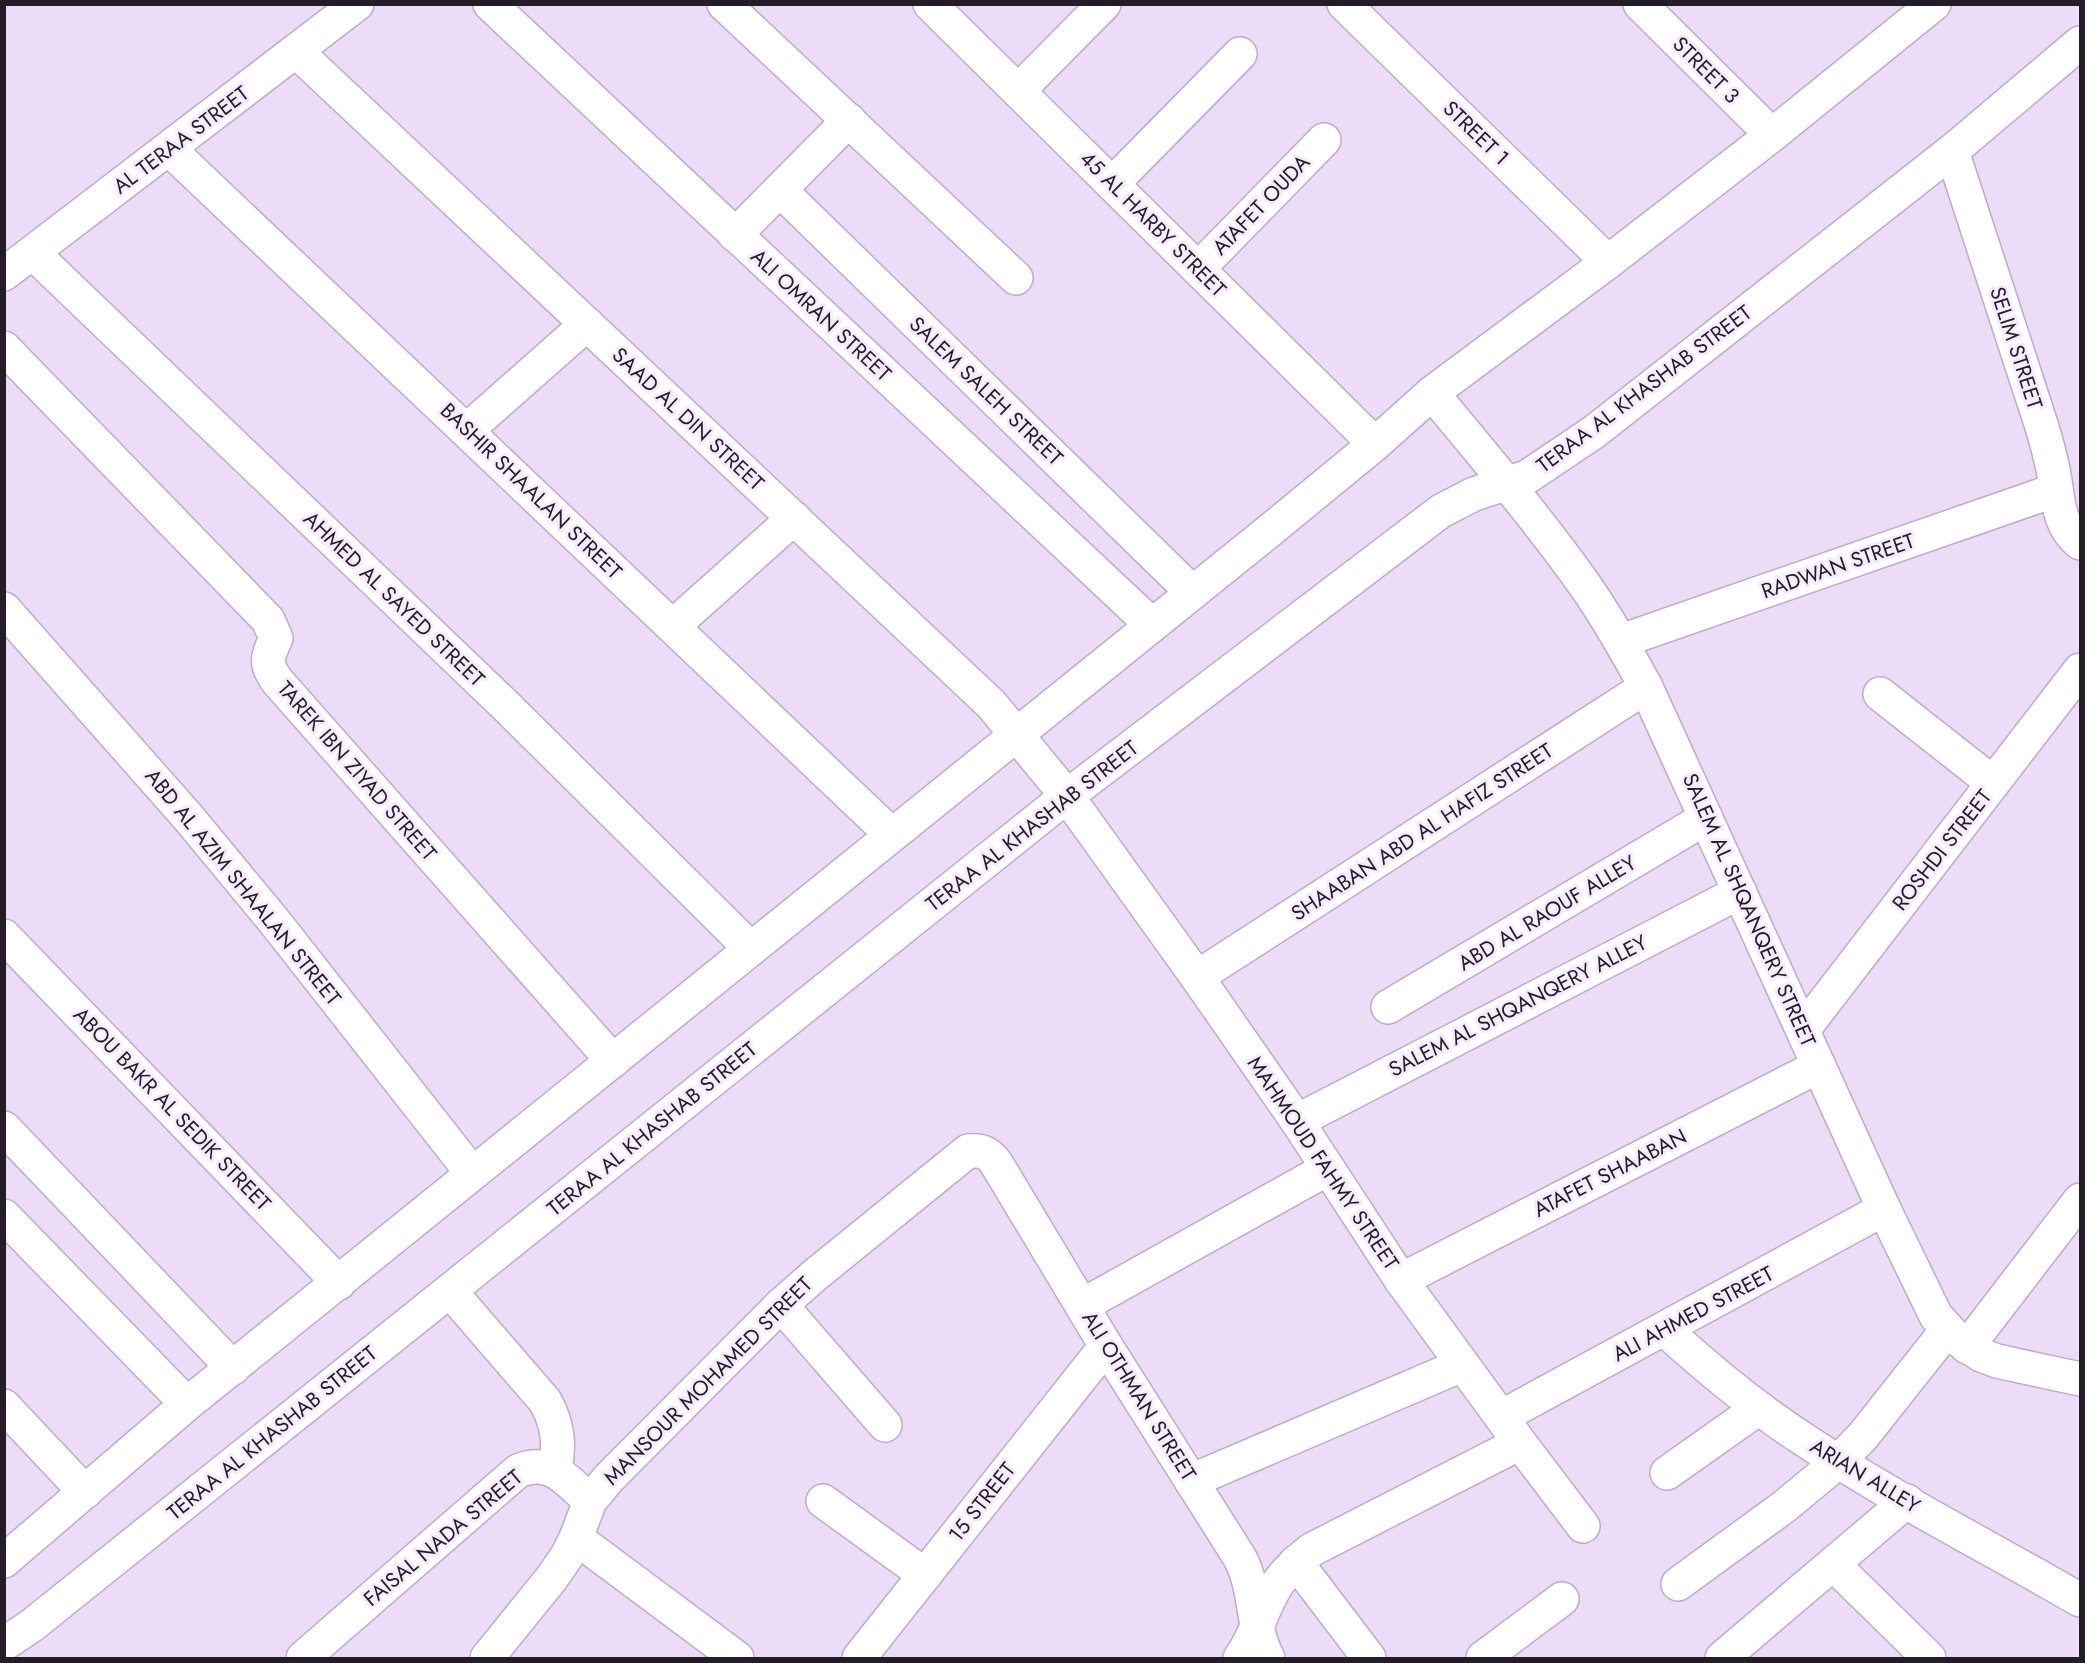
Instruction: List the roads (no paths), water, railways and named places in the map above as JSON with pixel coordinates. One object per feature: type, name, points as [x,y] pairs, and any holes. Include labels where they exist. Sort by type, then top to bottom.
[{"type":"street","name":"AL TERAA STREET","points":[[4,274],[357,4]]},
{"type":"street","name":"ALI OMRAN STREET","points":[[490,4],[1152,625]]},
{"type":"street","points":[[724,4],[1016,278]]},
{"type":"street","points":[[1018,91],[1104,4]]},
{"type":"street","name":"STREET 1","points":[[1344,4],[1608,262]]},
{"type":"street","name":"STREET 3","points":[[1640,4],[1772,135]]},
{"type":"street","name":"45 AL HARBY STREET","points":[[943,9],[1018,91],[1376,444]]},
{"type":"street","points":[[4,1561],[187,1404],[1376,444],[1432,393],[1608,262],[1772,135],[1917,10]]},
{"type":"street","name":"TERAA AL KHASHAB STREET","points":[[4,1644],[41,1618],[1067,796],[1441,511],[1474,494],[1527,477],[1594,432],[2077,50]]},
{"type":"street","name":"SAAD AL DIN STREET","points":[[297,52],[991,704],[1067,796]]},
{"type":"street","points":[[1112,184],[1240,54]]},
{"type":"street","points":[[735,235],[849,120]]},
{"type":"street","name":"ATAFET OUDA","points":[[1198,269],[1324,140]]},
{"type":"street","name":"BASHIR SHAALAN STREET","points":[[169,149],[892,835]]},
{"type":"street","name":"SELIM STREET","points":[[1952,150],[2041,424],[2053,467],[2058,508],[2065,525],[2080,543]]},
{"type":"street","name":"SALEM SALEH STREET","points":[[780,190],[1192,592]]},
{"type":"street","name":"AHMED AL SAYED STREET","points":[[33,253],[505,705],[751,949]]},
{"type":"street","points":[[467,430],[587,324]]},
{"type":"street","name":"TAREK IBN ZIYAD STREET","points":[[4,348],[268,620],[276,638],[268,657],[268,664],[278,682],[613,1061]]},
{"type":"street","name":"SALEM AL SHQANQERY STREET","points":[[1432,393],[1508,484],[1584,584],[1621,641],[1646,687],[1884,1209],[1928,1300],[1957,1338]]},
{"type":"street","name":"RADWAN STREET","points":[[1621,641],[2056,490]]},
{"type":"street","points":[[673,626],[794,518]]},
{"type":"street","name":"ABD AL AZIM SHAALAN STREET","points":[[4,609],[187,816],[274,921],[472,1173]]},
{"type":"street","name":"ROSHDI STREET","points":[[1803,1030],[2080,670]]},
{"type":"street","name":"SHAABAN ABD AL HAFIZ STREET","points":[[1197,977],[1646,687]]},
{"type":"street","points":[[1880,694],[1993,783]]},
{"type":"street","name":"MAHMOUD FAHMY STREET","points":[[1067,796],[1297,1121],[1401,1280],[1500,1417],[1583,1526]]},
{"type":"street","name":"ABD AL RAOUF ALLEY","points":[[1388,1008],[1706,818]]},
{"type":"street","name":"SALEM AL SHQANQERY ALLEY","points":[[1297,1121],[1740,892]]},
{"type":"street","name":"ABOU BAKR AL SEDIK STREET","points":[[4,936],[339,1283]]},
{"type":"street","name":"ATAFET SHAABAN","points":[[1401,1280],[1819,1066]]},
{"type":"street","points":[[4,1128],[233,1368]]},
{"type":"street","name":"MANSOUR MOHAMED STREET","points":[[487,1659],[551,1579],[576,1538],[590,1501],[608,1479],[781,1305],[968,1151],[979,1150]]},
{"type":"street","name":"ALI OTHMAN STREET","points":[[979,1150],[989,1154],[996,1163],[1106,1346],[1246,1568],[1263,1644]]},
{"type":"street","points":[[1083,1305],[1327,1169]]},
{"type":"street","points":[[1678,1584],[1804,1492],[1838,1462],[1957,1338],[2080,1200]]},
{"type":"street","name":"ALI AHMED STREET","points":[[1500,1417],[1884,1209]]},
{"type":"street","points":[[4,1216],[187,1404]]},
{"type":"street","points":[[450,1291],[545,1401],[554,1417],[558,1435],[555,1470]]},
{"type":"street","points":[[781,1305],[885,1425]]},
{"type":"street","name":"ARIAN ALLEY","points":[[1664,1329],[1758,1408],[1838,1462],[2080,1600]]},
{"type":"street","points":[[1957,1338],[1997,1361],[2080,1379]]},
{"type":"street","name":"15 STREET","points":[[859,1659],[1106,1346]]},
{"type":"street","points":[[1191,1481],[1462,1365]]},
{"type":"street","points":[[4,1406],[85,1492]]},
{"type":"street","points":[[1667,1473],[1758,1408]]},
{"type":"street","points":[[1240,1659],[1263,1644],[1266,1607],[1278,1583],[1296,1562],[1311,1550],[1520,1443]]},
{"type":"street","name":"FAISAL NADA STREET","points":[[303,1659],[511,1476],[528,1467],[538,1465],[555,1470],[590,1501]]},
{"type":"street","points":[[823,1501],[925,1575]]},
{"type":"street","points":[[1722,1659],[1907,1501]]},
{"type":"street","points":[[576,1538],[737,1659]]},
{"type":"street","points":[[1296,1562],[1369,1659]]},
{"type":"street","points":[[1833,1564],[1926,1658]]},
{"type":"street","points":[[1489,1657],[1562,1599]]}]
